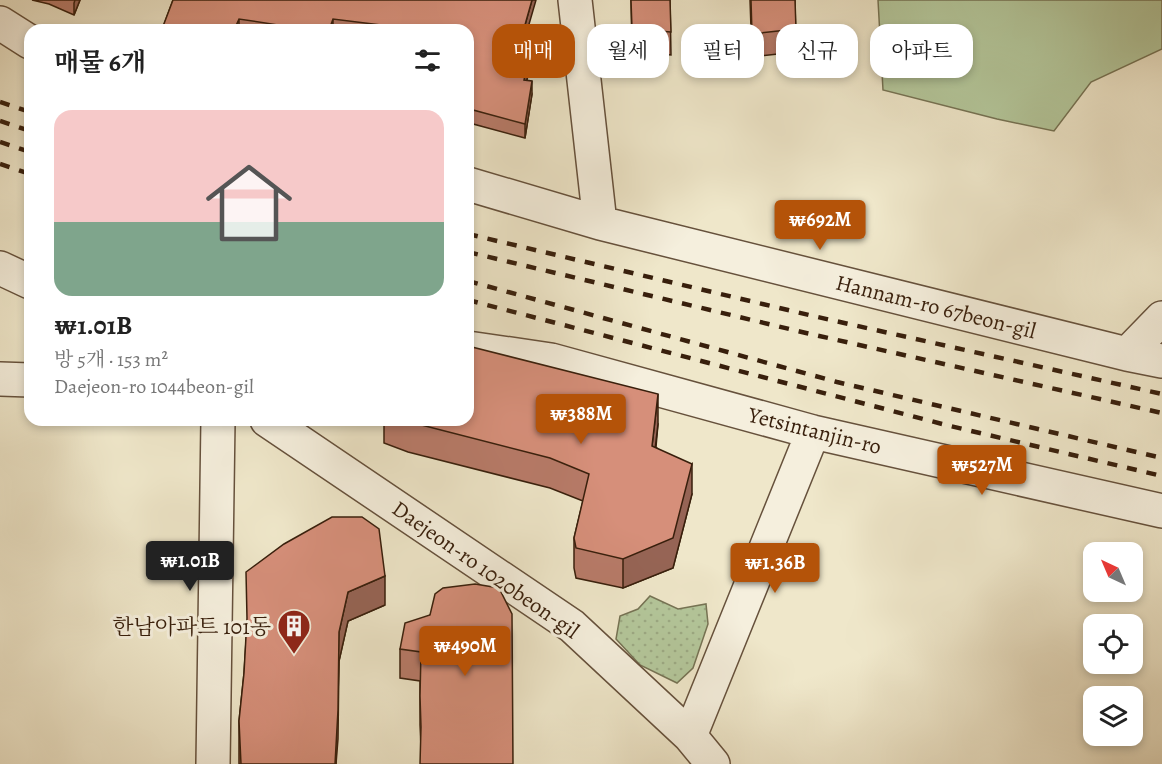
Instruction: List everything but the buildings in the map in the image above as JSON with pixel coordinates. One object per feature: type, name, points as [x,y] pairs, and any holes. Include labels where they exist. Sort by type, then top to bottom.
[{"type":"street","points":[[574,0],[600,223]]},
{"type":"street","points":[[0,23],[24,38]]},
{"type":"street","name":"Hannam-ro 67beon-gil","points":[[474,186],[600,223],[1162,361]]},
{"type":"street","points":[[0,268],[24,279]]},
{"type":"street","points":[[1127,354],[1162,318]]},
{"type":"street","name":"Yetsintanjin-ro","points":[[474,349],[551,360],[813,432],[1162,511]]},
{"type":"street","points":[[0,379],[24,380]]},
{"type":"street","points":[[213,764],[218,426]]},
{"type":"street","name":"Daejeon-ro 1020beon-gil","points":[[276,426],[572,626],[690,736],[713,764]]},
{"type":"street","points":[[690,736],[813,432]]},
{"type":"green space","points":[[878,0],[1162,0],[1162,49],[1091,82],[1054,131],[883,90],[882,78],[973,78],[973,24],[879,24]]},
{"type":"green space","points":[[650,596],[678,609],[706,604],[708,624],[693,668],[677,683],[640,665],[616,639],[620,616],[638,609]]},
{"type":"railway","points":[[0,102],[24,110]]},
{"type":"railway","points":[[0,121],[24,129]]},
{"type":"railway","points":[[0,142],[24,150]]},
{"type":"railway","points":[[0,164],[24,172]]},
{"type":"railway","points":[[474,235],[813,316],[1162,394]]},
{"type":"railway","points":[[474,253],[806,333],[1162,413]]},
{"type":"railway","points":[[474,283],[837,382],[1162,458]]},
{"type":"railway","points":[[474,302],[946,425],[1162,476]]},
{"type":"place","name":"한남아파트 101동","points":[[294,655]]}]
